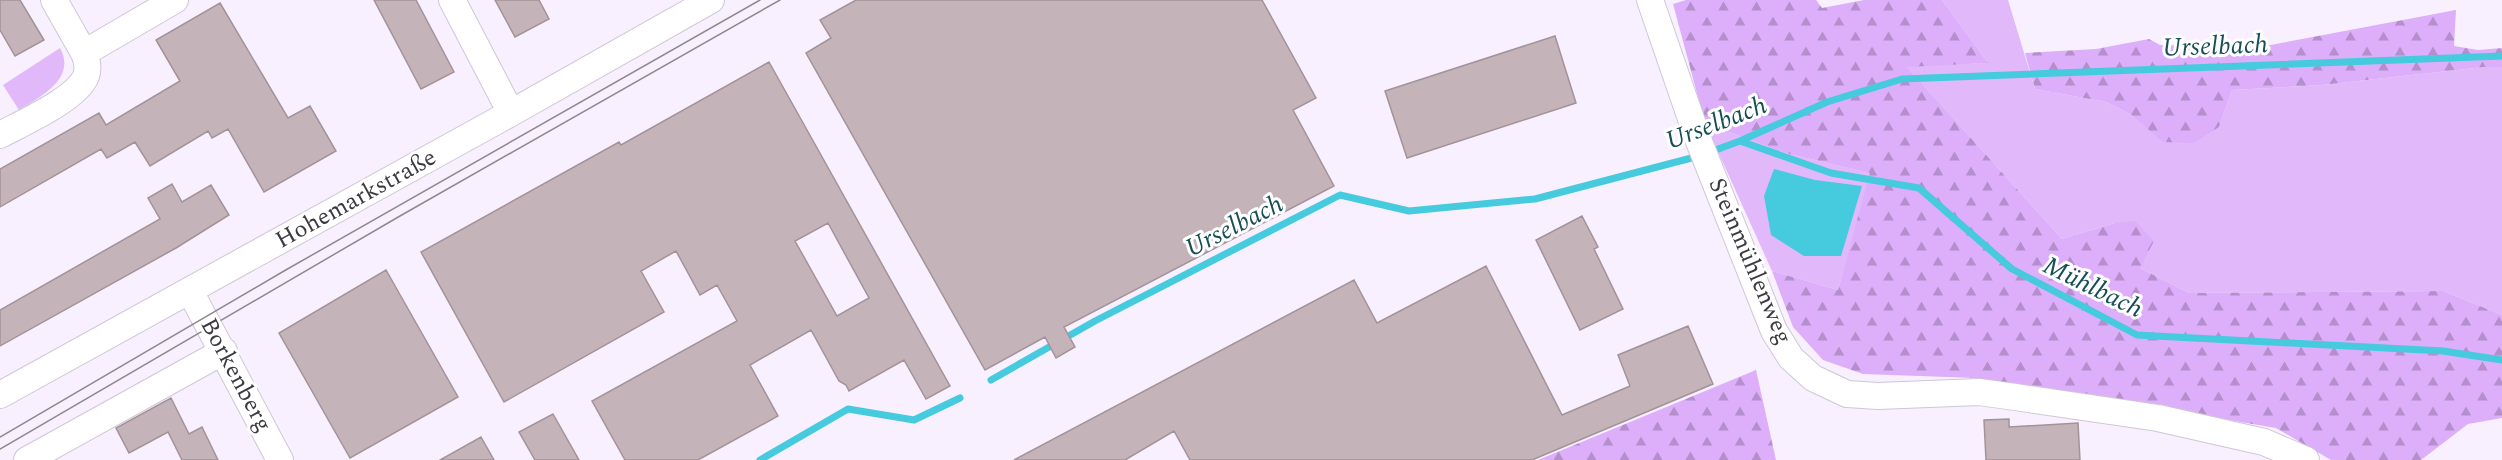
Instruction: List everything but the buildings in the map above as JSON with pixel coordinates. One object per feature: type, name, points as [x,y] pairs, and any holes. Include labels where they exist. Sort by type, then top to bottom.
[{"type":"street","points":[[0,135],[76,90],[86,76],[88,67],[84,53],[54,0]]},
{"type":"street","points":[[84,53],[175,0]]},
{"type":"street","points":[[452,0],[512,113]]},
{"type":"street","name":"Hohemarkstraße","points":[[0,395],[512,113],[711,0]]},
{"type":"street","name":"Steinmühlenweg","points":[[1650,0],[1698,139],[1774,331],[1791,357],[1813,378],[1847,394],[1878,396],[1979,392],[2158,418],[2264,442],[2306,460]]},
{"type":"street","name":"Borkenberg","points":[[190,291],[224,351],[280,460]]},
{"type":"street","points":[[27,460],[224,351]]},
{"type":"shaded area","points":[[1942,0],[2008,0],[2035,89],[2106,102],[2130,114],[2163,141],[2219,127],[2232,90],[2322,85],[2502,67],[2502,315],[2443,291],[2189,293],[2140,268],[2115,223],[2062,239],[1906,66],[1988,63]]},
{"type":"shaded area","points":[[60,48],[64,59],[64,69],[60,78],[46,93],[19,110],[3,85]]},
{"type":"shaded area","points":[[1705,123],[1785,153],[1871,173],[1838,290],[1772,271]]},
{"type":"green space","points":[[1686,0],[1816,0],[1822,8],[1864,0],[1942,0],[1988,63],[1907,67],[2062,239],[2115,223],[2135,221],[2154,241],[2140,268],[2189,293],[2443,291],[2502,315],[2502,418],[2468,424],[2421,460],[2331,460],[2276,428],[1976,378],[1863,374],[1823,360],[1793,327],[1772,271],[1838,290],[1870,173],[1785,153],[1705,123],[1673,4]]},
{"type":"green space","points":[[2456,10],[2454,46],[2478,50],[2502,48],[2502,67],[2322,85],[2232,90],[2219,127],[2193,143],[2163,142],[2130,114],[2106,102],[2035,89],[2025,53],[2096,49],[2149,39],[2160,45],[2260,47]]},
{"type":"green space","points":[[1756,370],[1776,460],[1538,460]]},
{"type":"water","points":[[1774,169],[1815,180],[1862,186],[1841,256],[1804,256],[1771,235],[1764,196]]},
{"type":"waterway","name":"Urselbach","points":[[1710,152],[1827,102],[1902,79],[2502,56]]},
{"type":"waterway","name":"Mühlbach","points":[[1740,141],[1831,173],[1919,188],[2012,269],[2137,335],[2443,351],[2502,360]]},
{"type":"waterway","name":"Urselbach","points":[[991,380],[1095,321],[1340,195],[1409,211],[1535,199],[1699,156]]},
{"type":"waterway","name":"Urselbach","points":[[760,460],[848,409],[914,420],[960,398]]},
{"type":"tram line","points":[[0,437],[284,271],[760,0]]},
{"type":"tram line","points":[[0,449],[400,216],[780,0]]}]
